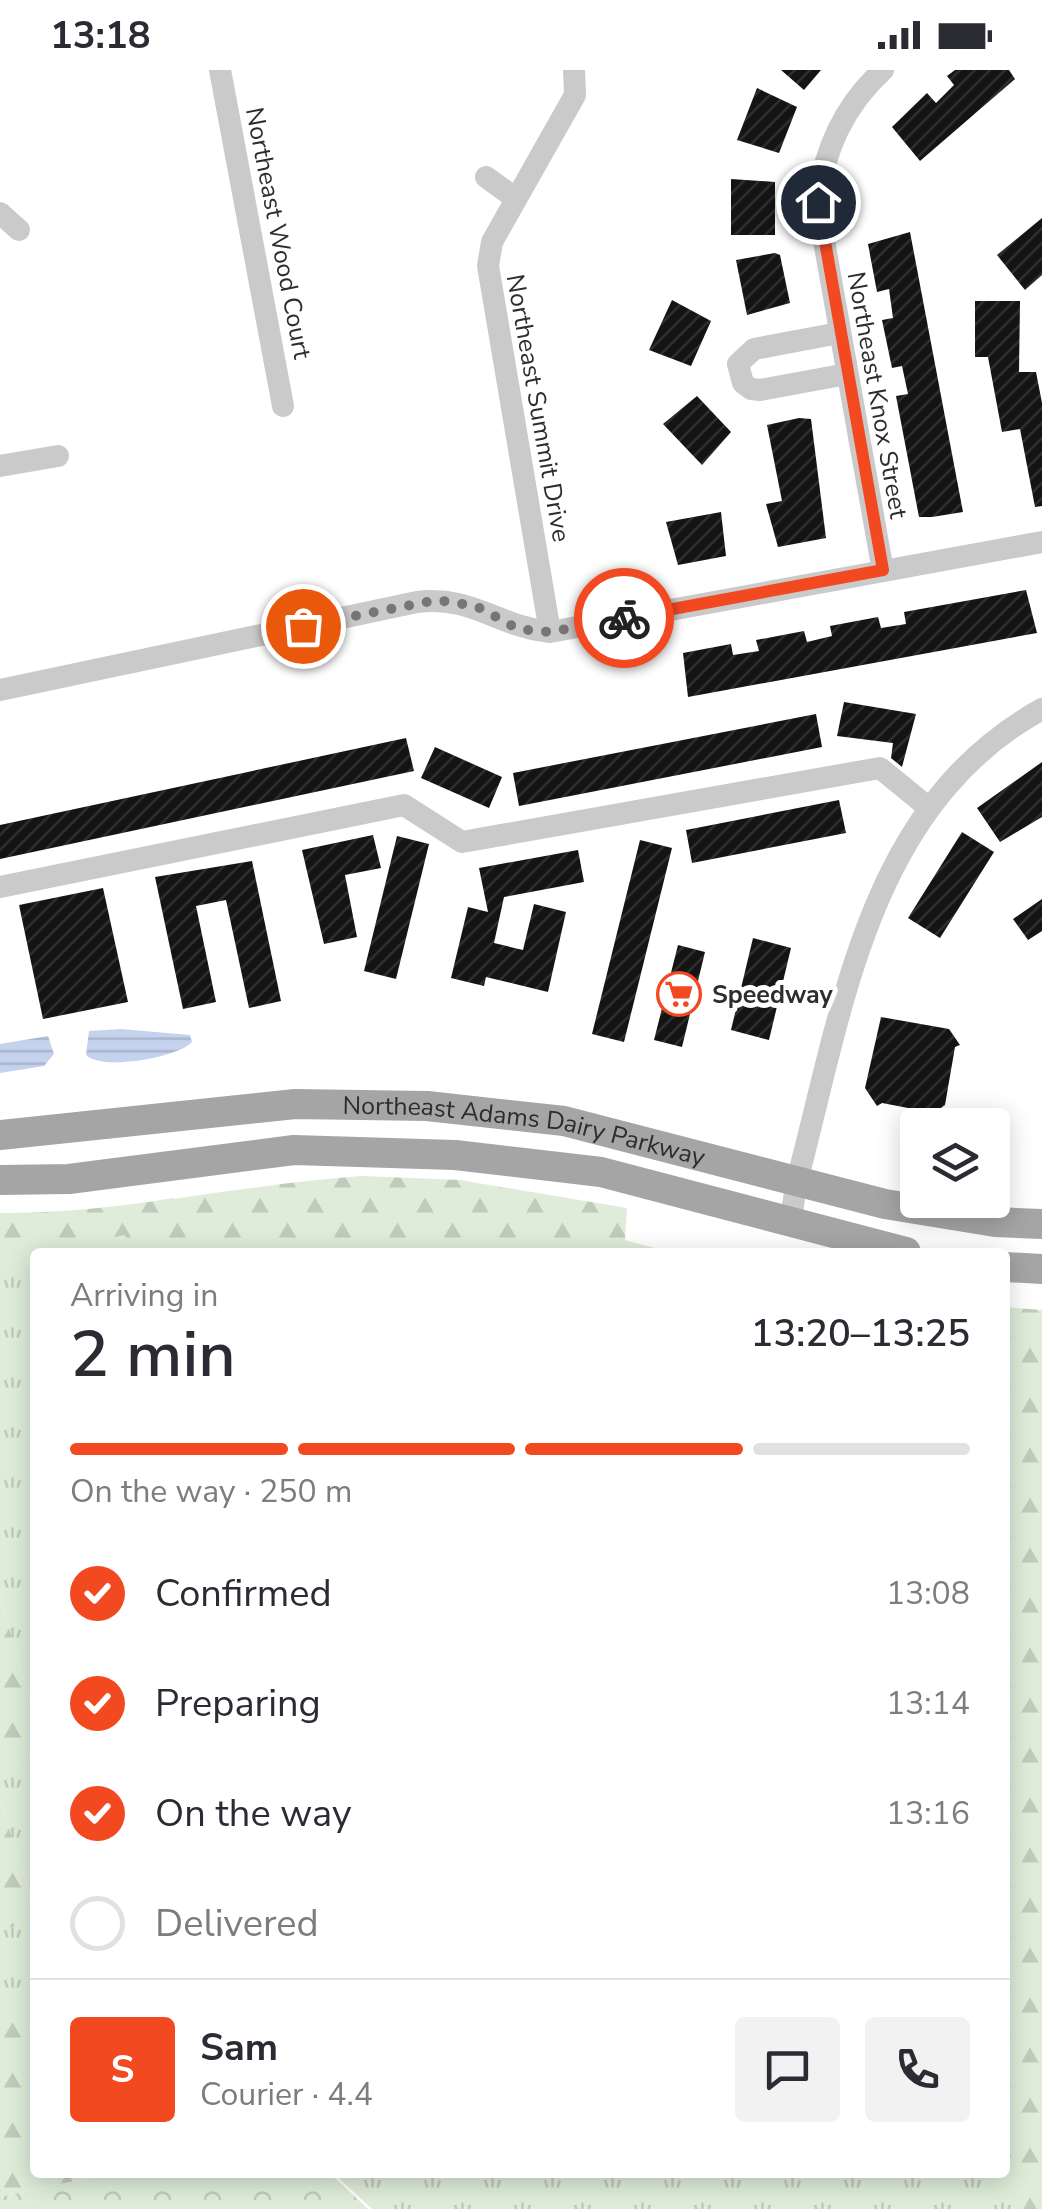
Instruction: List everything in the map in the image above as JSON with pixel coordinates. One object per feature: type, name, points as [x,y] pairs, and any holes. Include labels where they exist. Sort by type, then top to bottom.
[{"type":"main road","name":"Northeast Adams Dairy Parkway","points":[[0,1135],[295,1104],[426,1106],[564,1121],[885,1204],[995,1222],[1042,1224]]},
{"type":"main road","name":"Northeast Adams Dairy Parkway","points":[[0,1180],[69,1179],[294,1150],[454,1155],[601,1172],[889,1248]]},
{"type":"main road","points":[[1010,1267],[1042,1269]]},
{"type":"street","name":"Northeast Wood Court","points":[[220,70],[283,406]]},
{"type":"street","name":"Northeast Summit Drive","points":[[550,632],[489,291],[492,242],[515,198],[541,163],[575,95],[574,70]]},
{"type":"street","name":"Northeast Knox Street","points":[[883,70],[848,107],[822,167],[818,202],[820,232],[883,570]]},
{"type":"street","points":[[486,177],[515,198]]},
{"type":"street","points":[[0,213],[20,230]]},
{"type":"street","points":[[839,333],[754,349],[738,364],[739,375],[751,390],[760,390],[846,374]]},
{"type":"street","points":[[0,466],[58,456]]},
{"type":"street","points":[[0,690],[437,600],[476,606],[518,629],[550,632],[1042,542]]},
{"type":"street","points":[[790,1224],[796,1181],[866,922],[911,830],[986,748],[1042,709]]},
{"type":"street","points":[[0,886],[404,805],[462,842],[880,768],[929,808]]},
{"type":"green space","points":[[362,1176],[460,1180],[627,1208],[625,1240],[654,1248],[144,1248],[124,1235],[56,1248],[30,1248],[30,1258],[0,1265],[0,1213],[91,1209]]},
{"type":"green space","points":[[173,1198],[221,1248],[30,1248],[30,1700],[0,1597],[0,1226]]},
{"type":"green space","points":[[1010,1307],[1042,1310],[1042,2209],[1022,2209],[1010,2115]]},
{"type":"green space","points":[[0,1597],[30,1700],[30,1759],[0,1763]]},
{"type":"green space","points":[[30,1759],[30,1897],[0,1799],[0,1763]]},
{"type":"green space","points":[[0,1799],[30,1902],[16,1926],[0,1930]]},
{"type":"green space","points":[[30,1902],[30,2026],[0,2004],[0,1930],[16,1926]]},
{"type":"green space","points":[[0,2004],[30,2026],[30,2178],[89,2178],[0,2197]]},
{"type":"green space","points":[[1010,2043],[1042,2209],[372,2209],[338,2178],[1010,2178]]},
{"type":"green space","points":[[89,2178],[335,2178],[368,2209],[0,2209],[0,2197]]},
{"type":"water","points":[[121,1029],[190,1035],[192,1042],[171,1053],[139,1060],[107,1062],[86,1055],[89,1031]]},
{"type":"water","points":[[48,1036],[54,1054],[44,1066],[0,1073],[0,1044]]},
{"type":"building","points":[[781,70],[821,70],[804,90]]},
{"type":"building","points":[[955,70],[1009,70],[1015,79],[920,161],[892,127],[927,93],[936,103],[954,85],[947,76]]},
{"type":"building","points":[[757,88],[797,107],[779,153],[737,140]]},
{"type":"building","points":[[731,179],[775,182],[775,235],[731,235]]},
{"type":"building","points":[[1042,218],[1042,275],[1025,290],[997,255]]},
{"type":"building","points":[[910,232],[963,512],[932,517],[919,517],[896,396],[908,394],[902,366],[892,368],[882,320],[893,318],[889,289],[877,292],[868,244]]},
{"type":"building","points":[[780,255],[790,303],[747,315],[736,260]]},
{"type":"building","points":[[672,300],[711,321],[691,366],[649,350]]},
{"type":"building","points":[[975,301],[1020,301],[1019,372],[1036,372],[1042,403],[1042,506],[1035,507],[1020,429],[1002,432],[988,357],[975,357]]},
{"type":"building","points":[[697,396],[731,432],[702,465],[663,424]]},
{"type":"building","points":[[811,419],[826,538],[778,547],[766,504],[782,501],[767,425]]},
{"type":"building","points":[[721,512],[726,556],[678,565],[666,522]]},
{"type":"building","points":[[1026,590],[1037,633],[688,697],[683,653],[731,644],[733,655],[759,651],[756,640],[804,631],[807,642],[832,636],[830,626],[878,617],[881,628],[906,624],[904,612]]},
{"type":"building","points":[[844,702],[916,714],[902,767],[891,758],[893,743],[837,736]]},
{"type":"building","points":[[816,714],[822,747],[519,806],[513,773]]},
{"type":"building","points":[[406,738],[414,771],[0,859],[0,825]]},
{"type":"building","points":[[435,747],[502,777],[489,808],[421,778]]},
{"type":"building","points":[[1042,762],[1042,817],[1000,842],[977,808]]},
{"type":"building","points":[[839,800],[846,833],[692,863],[686,830]]},
{"type":"building","points":[[962,832],[994,852],[940,938],[908,918]]},
{"type":"building","points":[[373,835],[381,868],[345,875],[357,937],[324,944],[302,850]]},
{"type":"building","points":[[397,836],[429,844],[396,979],[364,971]]},
{"type":"building","points":[[640,840],[672,848],[624,1042],[592,1034]]},
{"type":"building","points":[[578,850],[584,882],[504,897],[494,943],[523,950],[534,904],[566,912],[548,992],[486,977],[484,986],[451,978],[468,907],[488,912],[479,868]]},
{"type":"building","points":[[252,861],[281,1001],[249,1008],[226,900],[196,906],[216,1002],[183,1009],[155,877]]},
{"type":"building","points":[[103,888],[128,1002],[43,1019],[19,905]]},
{"type":"building","points":[[1042,899],[1042,931],[1028,940],[1013,919]]},
{"type":"building","points":[[753,938],[791,948],[769,1040],[731,1030]]},
{"type":"building","name":"Speedway","points":[[678,945],[705,952],[682,1047],[654,1040]]},
{"type":"building","points":[[881,1017],[949,1029],[960,1045],[955,1047],[945,1105],[941,1108],[882,1103],[877,1106],[865,1088]]},
{"type":"way so far","points":[[303,626],[437,600],[476,606],[518,629],[550,632],[624,618]]},
{"type":"place","name":"Speedway","points":[[679,994]]},
{"type":"route","points":[[624,618],[883,570],[820,232],[818,202]]}]
